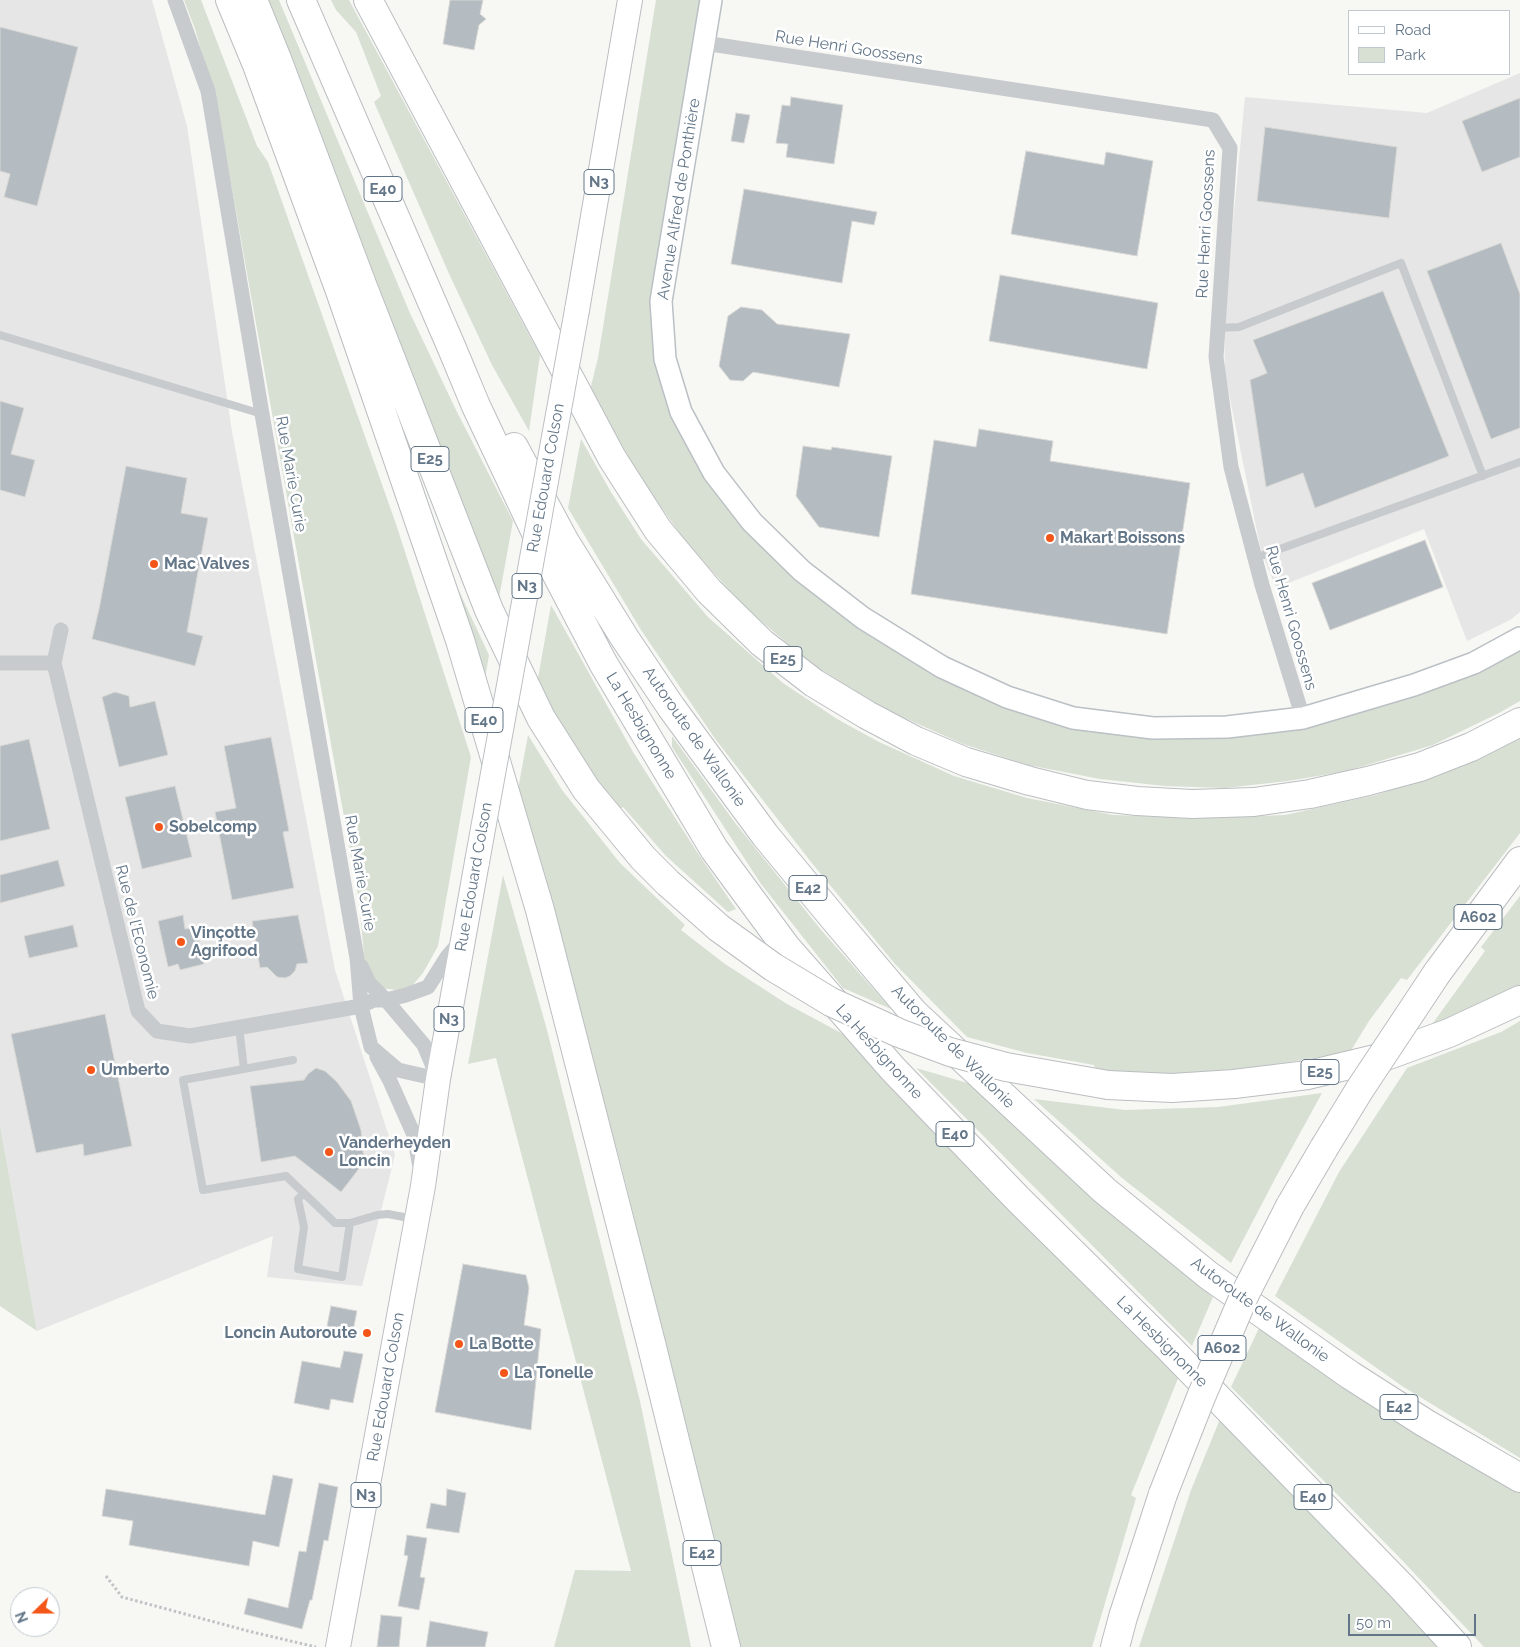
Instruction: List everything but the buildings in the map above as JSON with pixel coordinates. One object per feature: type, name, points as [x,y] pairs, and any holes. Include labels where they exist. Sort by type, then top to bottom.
[{"type":"highway","name":"E40","points":[[230,0],[257,65],[340,290],[460,640],[540,910],[678,1459],[713,1647]]},
{"type":"highway","name":"E25","points":[[253,0],[489,610],[541,718],[586,789],[643,858],[719,928],[773,967],[831,1002],[899,1032],[950,1052],[1016,1069],[1108,1085],[1172,1088],[1234,1084],[1308,1075],[1383,1057],[1449,1033],[1520,1000]]},
{"type":"highway","name":"E40","points":[[301,0],[451,346]]},
{"type":"highway","name":"E25","points":[[368,0],[612,458],[658,530],[709,591],[762,643],[814,683],[875,719],[966,762],[1030,781],[1088,794],[1137,801],[1192,804],[1263,801],[1310,794],[1420,767],[1471,747],[1520,722]]},
{"type":"highway","name":"Autoroute de Wallonie","points":[[451,346],[490,401],[565,542],[624,637],[671,707],[765,835],[914,1013],[1104,1190],[1208,1275],[1350,1375],[1425,1423],[1520,1478]]},
{"type":"highway","name":"La Hesbignonne","points":[[451,346],[476,406],[546,554],[603,662],[714,849],[786,947],[893,1069],[1018,1199],[1168,1347],[1401,1586],[1457,1647]]},
{"type":"highway","name":"A602","points":[[1115,1647],[1163,1494],[1200,1397],[1245,1294],[1290,1206],[1360,1089],[1437,973],[1520,861]]},
{"type":"highway","name":"E42","points":[[678,1459],[726,1647]]},
{"type":"main road","name":"Rue Edouard Colson","points":[[338,1647],[424,1175],[438,1079],[577,310],[630,0]]},
{"type":"street","name":"Rue Marie Curie","points":[[175,0],[208,91],[357,958]]},
{"type":"street","name":"Avenue Alfred de Ponthière","points":[[711,0],[661,302],[665,359],[681,412],[714,473],[752,522],[802,571],[864,618],[942,667],[1007,697],[1073,718],[1153,728],[1227,727],[1303,718],[1431,678],[1474,662],[1520,638]]},
{"type":"street","name":"Rue Henri Goossens","points":[[704,43],[1213,120],[1230,148],[1216,357],[1231,467],[1255,558],[1303,718]]},
{"type":"street","name":"Rue de l'Economie","points":[[61,630],[54,663],[138,1011],[157,1031],[190,1036],[361,1006],[374,1000],[386,1000],[406,995],[428,987],[447,957],[463,938]]},
{"type":"street","points":[[0,663],[54,663]]},
{"type":"street","points":[[357,958],[369,983],[424,1045],[438,1079]]},
{"type":"street","points":[[357,958],[361,1006],[371,1047],[390,1081],[414,1134],[424,1175]]},
{"type":"street","points":[[371,1047],[398,1070],[438,1079]]},
{"type":"lane","points":[[1218,328],[1239,327],[1401,264],[1483,476]]},
{"type":"lane","points":[[0,336],[262,414]]},
{"type":"lane","points":[[1255,558],[1520,462]]},
{"type":"lane","points":[[238,1027],[244,1069]]},
{"type":"lane","points":[[293,1060],[183,1080],[204,1190],[286,1176],[336,1223],[350,1223],[377,1215],[388,1214],[416,1220]]},
{"type":"lane","points":[[304,1193],[298,1199],[304,1227],[298,1269],[342,1277],[350,1223]]},
{"type":"path","points":[[106,1576],[122,1597],[316,1647]]},
{"type":"shaded area","points":[[0,0],[152,0],[187,126],[232,432],[335,970],[395,1155],[362,1286],[267,1277],[273,1236],[37,1331],[0,1125]]},
{"type":"shaded area","points":[[1520,73],[1520,612],[1510,620],[1467,641],[1424,529],[1276,588],[1261,551],[1225,374],[1224,316],[1245,97],[1427,113]]},
{"type":"green space","points":[[184,0],[201,0],[257,146],[268,162],[396,524],[471,757],[438,946],[423,973],[412,986],[396,990],[381,988],[365,965],[359,901],[217,105],[195,29]]},
{"type":"green space","points":[[263,0],[279,0],[409,311],[456,410],[513,521],[499,598]]},
{"type":"green space","points":[[331,0],[349,0],[540,355],[529,431],[492,365],[450,276],[374,102],[381,96],[356,32],[336,10]]},
{"type":"green space","points":[[656,0],[702,0],[655,341],[664,392],[693,457],[733,509],[784,567],[832,608],[882,642],[987,701],[1022,714],[1071,726],[1252,733],[1520,646],[1520,701],[1433,745],[1347,771],[1288,781],[1225,788],[1165,786],[1100,779],[1028,765],[963,744],[882,708],[809,662],[746,608],[688,545],[642,480],[590,390],[598,358]]},
{"type":"green space","points":[[581,439],[611,492],[641,539],[708,617],[783,683],[837,719],[879,742],[954,776],[1027,798],[1113,815],[1205,818],[1285,815],[1376,795],[1459,767],[1520,737],[1520,833],[1407,980],[1401,978],[1369,1021],[1350,1052],[1259,1067],[1179,1074],[1125,1074],[1097,1072],[1094,1065],[1027,1053],[967,1037],[895,964],[811,862],[716,740],[641,630],[568,508]]},
{"type":"green space","points":[[459,591],[489,655],[484,685],[472,656]]},
{"type":"green space","points":[[551,605],[633,752],[736,909],[728,912],[666,856],[623,807],[618,810],[571,747],[536,689]]},
{"type":"green space","points":[[528,735],[562,790],[620,863],[685,925],[681,930],[725,964],[787,1004],[843,1034],[935,1133],[1179,1376],[1131,1495],[1136,1498],[1092,1647],[741,1647],[622,1169],[518,789]]},
{"type":"green space","points":[[672,736],[736,824],[822,931],[891,1009],[843,988],[761,884],[672,747]]},
{"type":"green space","points":[[503,875],[547,1030],[640,1401],[691,1647],[554,1647],[575,1570],[631,1571],[496,1058],[468,1064]]},
{"type":"green space","points":[[1520,896],[1520,986],[1461,1016],[1430,1027],[1485,951],[1481,947]]},
{"type":"green space","points":[[1520,1021],[1520,1458],[1402,1386],[1275,1296],[1339,1172],[1407,1068],[1501,1032]]},
{"type":"green space","points":[[916,1068],[971,1084],[1095,1201],[1213,1297],[1192,1346]]},
{"type":"green space","points":[[1322,1093],[1231,1263],[1122,1178],[1034,1099],[1125,1110],[1218,1107]]},
{"type":"green space","points":[[0,1125],[37,1331],[0,1306]]},
{"type":"green space","points":[[1260,1326],[1520,1491],[1520,1647],[1484,1647],[1398,1556],[1231,1387]]},
{"type":"green space","points":[[1220,1419],[1441,1647],[1139,1647],[1191,1490]]},
{"type":"place","name":"Makart Boissons","points":[[1050,538]]},
{"type":"place","name":"Mac Valves","points":[[154,564]]},
{"type":"place","name":"Sobelcomp","points":[[159,827]]},
{"type":"place","name":"Vinçotte Agrifood","points":[[181,942]]},
{"type":"place","name":"Umberto","points":[[91,1070]]},
{"type":"place","name":"Vanderheyden Loncin","points":[[329,1152]]},
{"type":"place","name":"Loncin Autoroute","points":[[367,1333]]},
{"type":"place","name":"La Botte","points":[[459,1344]]},
{"type":"place","name":"La Tonelle","points":[[504,1373]]}]
